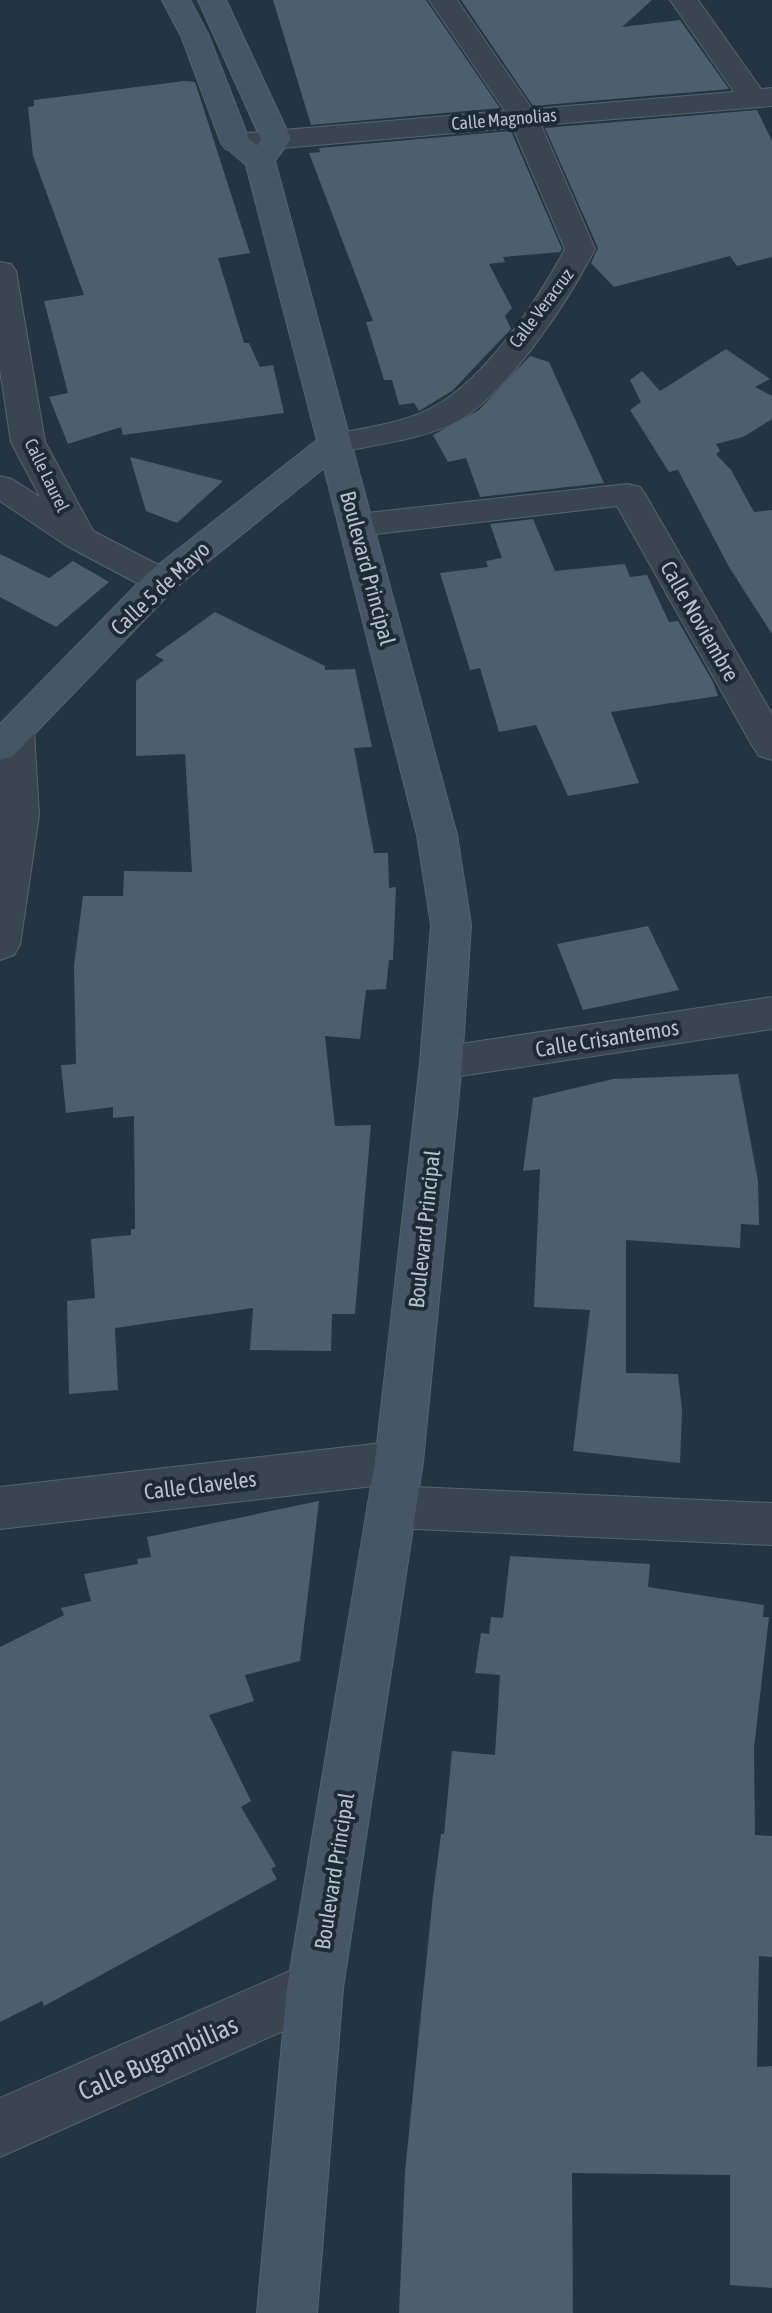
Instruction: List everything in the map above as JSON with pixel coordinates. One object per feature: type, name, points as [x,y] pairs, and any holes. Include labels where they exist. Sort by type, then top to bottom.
[{"type":"street","name":"Boulevard Principal","points":[[176,0],[257,148]]},
{"type":"street","name":"Boulevard Principal","points":[[212,0],[257,148],[333,444],[358,525],[437,835],[451,925],[441,1063],[396,1484],[315,1988],[287,2313]]},
{"type":"street","name":"Calle Veracruz","points":[[333,444],[445,414],[473,396],[568,275],[580,249],[523,117],[443,0]]},
{"type":"street","points":[[684,0],[763,99]]},
{"type":"street","name":"Calle Magnolias","points":[[257,148],[523,117],[763,99]]},
{"type":"street","name":"Calle Laurel","points":[[0,271],[28,442],[79,538],[161,581]]},
{"type":"street","name":"Calle 5 de Mayo","points":[[8,740],[161,581],[333,444]]},
{"type":"street","points":[[0,486],[79,538]]},
{"type":"street","name":"Calle Noviembre","points":[[358,525],[628,494],[772,747]]},
{"type":"street","points":[[0,945],[19,815],[8,740]]},
{"type":"street","name":"Calle Crisantemos","points":[[441,1063],[772,1013]]},
{"type":"street","name":"Calle Claveles","points":[[0,1508],[396,1484],[772,1524]]},
{"type":"street","name":"Calle Bugambilias","points":[[0,2128],[315,1988]]},
{"type":"building","points":[[273,0],[426,0],[500,108],[311,125]]},
{"type":"building","points":[[461,0],[652,0],[622,27],[680,20],[729,89],[533,106]]},
{"type":"building","points":[[195,82],[250,253],[218,258],[244,343],[249,343],[260,367],[273,365],[284,413],[123,435],[121,427],[68,444],[49,397],[68,393],[44,301],[84,295],[33,156],[28,107],[34,106],[34,100]]},
{"type":"building","points":[[757,110],[772,141],[772,257],[737,266],[730,256],[614,287],[591,263],[598,248],[545,128]]},
{"type":"building","points":[[511,131],[562,249],[560,252],[503,257],[505,262],[489,264],[512,308],[505,316],[511,329],[452,391],[419,411],[414,403],[399,405],[392,380],[384,380],[366,322],[373,321],[309,153],[320,152],[319,148]]},
{"type":"building","points":[[726,349],[770,379],[755,387],[772,396],[772,419],[743,437],[716,444],[720,451],[716,454],[731,470],[754,512],[772,510],[772,634],[729,567],[678,470],[669,472],[630,410],[641,402],[630,380],[642,371],[660,391]]},
{"type":"building","points":[[530,356],[549,362],[604,483],[480,497],[466,458],[448,462],[433,435],[479,410]]},
{"type":"building","points":[[130,457],[223,481],[177,523],[146,511]]},
{"type":"building","points":[[533,519],[555,571],[625,564],[630,577],[647,575],[669,622],[678,621],[713,682],[718,696],[611,712],[639,783],[568,796],[536,725],[499,732],[480,668],[470,670],[440,573],[488,567],[486,561],[502,558],[490,524]]},
{"type":"building","points":[[0,554],[49,578],[73,561],[109,582],[56,627],[0,597]]},
{"type":"building","points":[[215,612],[325,666],[325,670],[355,669],[372,747],[354,748],[374,853],[388,853],[389,888],[396,887],[393,960],[389,960],[386,989],[366,990],[360,1039],[325,1036],[335,1126],[371,1125],[355,1314],[332,1314],[331,1351],[250,1350],[253,1308],[115,1328],[118,1390],[69,1394],[67,1301],[95,1298],[91,1239],[131,1235],[131,1229],[135,1229],[134,1116],[113,1118],[113,1107],[66,1113],[61,1065],[76,1064],[74,966],[83,896],[123,896],[124,871],[192,872],[185,754],[136,756],[136,681],[164,660],[155,655]]},
{"type":"building","points":[[648,926],[679,990],[583,1010],[557,944]]},
{"type":"building","points":[[738,1074],[758,1181],[759,1225],[741,1224],[740,1248],[626,1240],[626,1373],[678,1374],[682,1411],[680,1463],[573,1451],[590,1310],[534,1307],[540,1169],[523,1171],[533,1098],[613,1079]]},
{"type":"building","points":[[319,1501],[300,1661],[245,1675],[254,1701],[209,1715],[251,1801],[241,1807],[276,1866],[271,1869],[277,1879],[44,2006],[42,2001],[0,2022],[0,1647],[64,1615],[61,1608],[91,1601],[84,1574],[138,1564],[137,1559],[151,1557],[147,1537]]},
{"type":"building","points":[[510,1556],[650,1564],[648,1587],[764,1605],[763,1617],[769,1617],[754,1748],[755,1835],[772,1836],[772,1957],[759,1956],[757,2067],[772,2066],[772,2288],[730,2285],[730,2175],[572,2173],[573,2313],[399,2313],[405,2172],[433,1895],[441,1834],[444,1834],[452,1751],[495,1755],[500,1675],[475,1673],[481,1633],[489,1634],[491,1617],[503,1618]]}]
